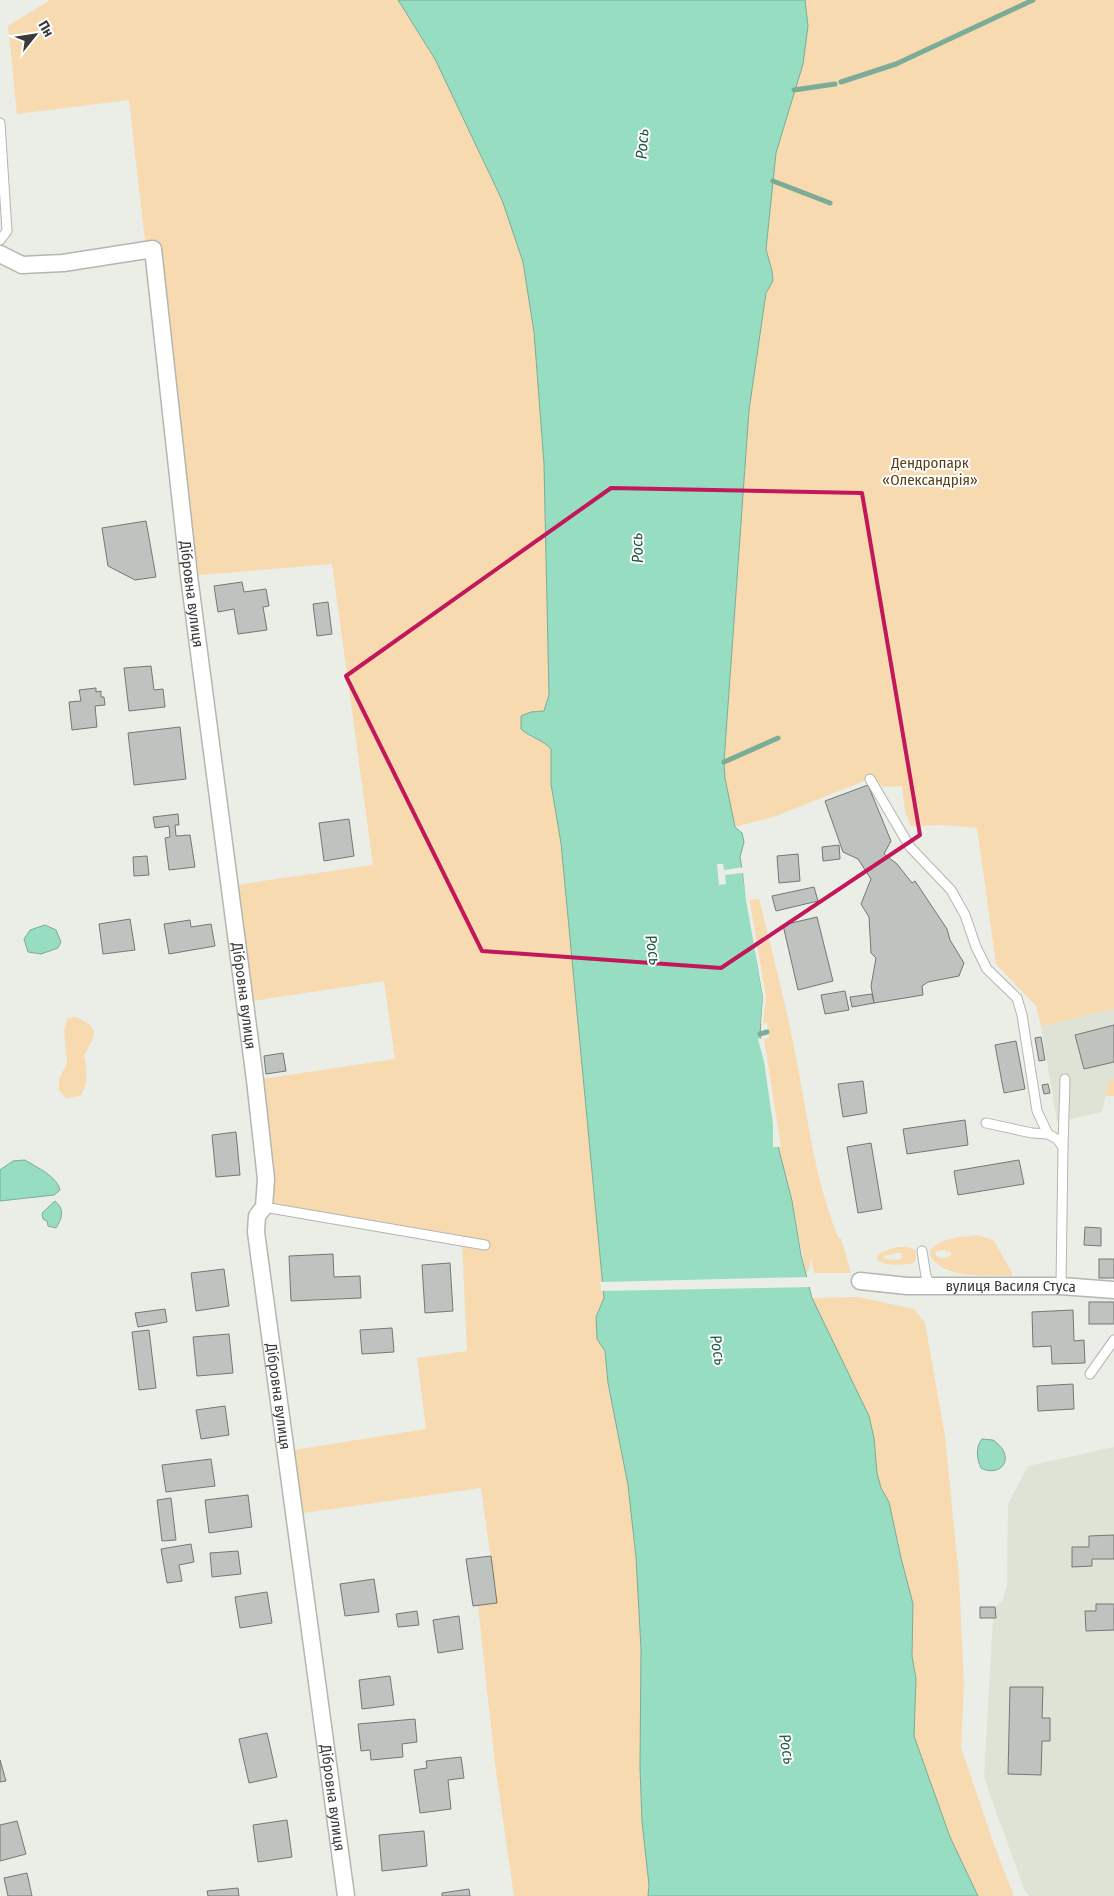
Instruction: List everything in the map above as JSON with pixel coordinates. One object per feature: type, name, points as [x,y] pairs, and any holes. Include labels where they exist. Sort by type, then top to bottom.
[{"type":"street","name":"Дібровна вулиця","points":[[0,254],[22,265],[63,263],[153,249],[189,576],[255,1080],[266,1179],[264,1207],[257,1216],[256,1232],[346,1896]]},
{"type":"street","name":"вулиця Василя Стуса","points":[[860,1281],[907,1286],[1062,1286],[1114,1290]]},
{"type":"lane","points":[[0,123],[7,231],[0,240]]},
{"type":"lane","points":[[870,779],[910,847],[951,890],[965,915],[976,947],[987,969],[1017,998],[1022,1015],[1037,1111],[1048,1134]]},
{"type":"lane","points":[[1062,1286],[1065,1079]]},
{"type":"lane","points":[[986,1123],[1032,1133],[1048,1134],[1057,1139],[1063,1147]]},
{"type":"lane","points":[[264,1207],[485,1245]]},
{"type":"lane","points":[[922,1251],[926,1276],[931,1286]]},
{"type":"lane","points":[[1090,1374],[1114,1340]]},
{"type":"highlighted area","points":[[611,488],[862,493],[920,835],[721,968],[482,951],[346,676]]},
{"type":"shaded area","points":[[1114,1009],[1114,1079],[1109,1080],[1102,1112],[1057,1122],[1041,1026]]},
{"type":"shaded area","points":[[1114,1447],[1114,1896],[1029,1896],[1024,1889],[984,1778],[993,1618],[996,1617],[995,1607],[1002,1602],[1007,1584],[1008,1504],[1028,1466]]},
{"type":"green space","points":[[50,0],[398,0],[435,59],[502,200],[523,262],[534,332],[544,464],[549,695],[544,711],[531,712],[530,737],[544,741],[551,749],[551,784],[561,843],[604,1298],[596,1317],[597,1339],[605,1351],[608,1383],[628,1485],[636,1557],[641,1649],[640,1768],[642,1822],[649,1885],[648,1896],[514,1896],[495,1764],[478,1605],[497,1602],[481,1488],[303,1513],[294,1450],[426,1429],[417,1358],[467,1351],[462,1241],[264,1207],[255,1080],[395,1059],[384,981],[253,1001],[236,885],[373,865],[332,564],[189,576],[146,250],[129,100],[17,114],[8,26]]},
{"type":"green space","name":"Дендропарк «Олександрія»","points":[[805,0],[1114,0],[1114,1009],[1041,1026],[1036,1006],[996,964],[977,828],[944,825],[911,826],[905,811],[902,786],[883,787],[874,777],[776,816],[735,827],[725,778],[724,762],[749,410],[766,293],[773,281],[766,249],[776,153],[803,64],[808,26]]},
{"type":"green space","points":[[759,899],[788,1018],[818,1173],[851,1273],[814,1273],[811,1256],[809,1269],[806,1273],[792,1201],[779,1150],[761,1039],[769,1038],[767,1023],[761,1024],[763,997],[748,900]]},
{"type":"green space","points":[[76,1017],[90,1025],[94,1033],[84,1055],[86,1077],[83,1092],[80,1096],[66,1098],[59,1090],[59,1079],[67,1063],[64,1031],[67,1018]]},
{"type":"green space","points":[[1114,1079],[1114,1096],[1105,1096],[1109,1080]]},
{"type":"green space","points":[[978,1235],[994,1241],[1012,1276],[957,1273],[938,1264],[930,1256],[930,1251],[934,1246],[945,1240]],"holes":[[[941,1250],[949,1251],[952,1254],[944,1258],[936,1256],[935,1252]]]},
{"type":"green space","points":[[896,1247],[909,1247],[915,1250],[916,1258],[914,1263],[890,1265],[877,1260],[877,1256]],"holes":[[[901,1253],[903,1258],[898,1260],[884,1259],[883,1257]]]},
{"type":"green space","points":[[858,1297],[914,1309],[925,1323],[945,1436],[959,1577],[964,1687],[961,1748],[997,1853],[1014,1896],[958,1896],[914,1736],[916,1679],[832,1353],[812,1298]]},
{"type":"water","name":"Рось","points":[[398,0],[805,0],[808,26],[803,64],[776,153],[766,249],[773,281],[766,293],[749,410],[724,762],[725,778],[735,827],[742,833],[744,842],[740,857],[763,997],[760,1034],[779,1150],[792,1201],[801,1255],[812,1298],[869,1416],[874,1438],[877,1473],[881,1488],[889,1502],[913,1604],[912,1656],[916,1679],[914,1736],[950,1837],[978,1896],[648,1896],[649,1885],[642,1822],[640,1768],[641,1649],[636,1557],[628,1485],[608,1383],[605,1351],[597,1339],[596,1317],[604,1298],[561,843],[551,784],[551,749],[521,729],[521,716],[531,712],[544,711],[549,695],[544,464],[534,332],[523,262],[502,200],[435,59]]},
{"type":"water","points":[[45,925],[56,930],[61,942],[58,948],[41,954],[28,952],[24,939],[30,930]]},
{"type":"water","points":[[25,1160],[51,1176],[60,1190],[54,1195],[0,1201],[0,1170],[13,1161]]},
{"type":"water","points":[[55,1201],[60,1207],[62,1214],[56,1228],[48,1226],[47,1221],[43,1219],[42,1213]]},
{"type":"water","points":[[982,1439],[993,1440],[1003,1450],[1005,1462],[999,1469],[990,1471],[981,1468],[977,1454],[978,1446]]},
{"type":"pier","points":[[717,864],[723,864],[724,870],[744,867],[766,997],[763,1024],[761,1024],[763,997],[743,873],[725,875],[726,884],[719,885]]},
{"type":"pier","points":[[764,1038],[781,1147],[773,1147],[773,1124],[764,1062],[758,1039]]},
{"type":"pier","points":[[809,1277],[812,1287],[601,1291],[600,1282]]},
{"type":"building","points":[[146,521],[156,577],[135,580],[108,566],[102,528]]},
{"type":"building","points":[[242,582],[244,592],[266,589],[269,606],[263,607],[267,630],[238,634],[234,609],[218,612],[214,586]]},
{"type":"building","points":[[328,602],[332,634],[317,636],[313,604]]},
{"type":"building","points":[[151,666],[154,690],[163,689],[165,707],[129,711],[124,668]]},
{"type":"building","points":[[96,688],[96,692],[101,691],[101,697],[104,697],[105,705],[95,706],[97,727],[72,730],[69,702],[81,701],[79,690]]},
{"type":"building","points":[[180,727],[186,779],[134,785],[128,733]]},
{"type":"building","points":[[868,785],[891,841],[884,854],[897,864],[912,883],[915,881],[947,929],[950,940],[964,963],[959,976],[928,982],[922,986],[923,995],[874,1003],[871,986],[876,958],[871,953],[869,917],[861,904],[871,879],[858,859],[843,852],[825,801]]},
{"type":"building","points":[[178,814],[179,825],[175,825],[176,836],[190,835],[195,867],[169,870],[165,838],[170,837],[169,826],[155,828],[153,817]]},
{"type":"building","points":[[349,819],[354,856],[324,861],[319,823]]},
{"type":"building","points":[[839,845],[840,859],[823,861],[822,847]]},
{"type":"building","points":[[798,854],[800,881],[779,883],[777,856]]},
{"type":"building","points":[[147,856],[149,875],[134,876],[133,857]]},
{"type":"building","points":[[814,887],[818,901],[776,911],[772,896]]},
{"type":"building","points":[[817,917],[833,981],[798,990],[783,925]]},
{"type":"building","points":[[130,919],[135,950],[103,954],[99,924]]},
{"type":"building","points":[[190,920],[191,927],[211,924],[215,946],[169,954],[164,924]]},
{"type":"building","points":[[845,991],[849,1010],[825,1014],[821,995]]},
{"type":"building","points":[[872,994],[874,1003],[852,1007],[850,997]]},
{"type":"building","points":[[1114,1025],[1114,1062],[1084,1069],[1075,1035]]},
{"type":"building","points":[[1041,1037],[1045,1060],[1039,1061],[1035,1038]]},
{"type":"building","points":[[1016,1041],[1025,1089],[1004,1093],[995,1045]]},
{"type":"building","points":[[283,1053],[286,1071],[266,1074],[264,1056]]},
{"type":"building","points":[[863,1081],[867,1113],[843,1117],[838,1084]]},
{"type":"building","points":[[1048,1084],[1050,1093],[1044,1094],[1042,1085]]},
{"type":"building","points":[[965,1120],[968,1145],[907,1154],[903,1129]]},
{"type":"building","points":[[236,1132],[240,1175],[216,1177],[212,1135]]},
{"type":"building","points":[[871,1143],[882,1209],[858,1213],[847,1147]]},
{"type":"building","points":[[1019,1160],[1024,1184],[958,1195],[954,1171]]},
{"type":"building","points":[[1085,1227],[1101,1228],[1101,1246],[1084,1245]]},
{"type":"building","points":[[333,1254],[334,1277],[360,1276],[361,1298],[291,1301],[289,1256]]},
{"type":"building","points":[[1099,1259],[1114,1259],[1114,1278],[1099,1278]]},
{"type":"building","points":[[450,1263],[453,1311],[425,1313],[422,1265]]},
{"type":"building","points":[[224,1269],[229,1306],[196,1311],[191,1273]]},
{"type":"building","points":[[1089,1302],[1114,1302],[1114,1324],[1089,1324]]},
{"type":"building","points":[[165,1309],[167,1322],[138,1327],[135,1313]]},
{"type":"building","points":[[1073,1310],[1074,1341],[1084,1340],[1085,1363],[1052,1364],[1051,1346],[1033,1347],[1032,1312]]},
{"type":"building","points":[[392,1328],[394,1352],[362,1354],[360,1330]]},
{"type":"building","points":[[149,1330],[156,1388],[139,1390],[132,1332]]},
{"type":"building","points":[[229,1334],[233,1373],[197,1376],[193,1337]]},
{"type":"building","points":[[1073,1384],[1074,1409],[1038,1411],[1037,1386]]},
{"type":"building","points":[[225,1406],[229,1435],[201,1439],[196,1410]]},
{"type":"building","points":[[211,1459],[215,1486],[166,1492],[162,1465]]},
{"type":"building","points":[[248,1495],[252,1527],[209,1533],[205,1500]]},
{"type":"building","points":[[171,1498],[176,1540],[162,1541],[157,1500]]},
{"type":"building","points":[[1114,1535],[1114,1559],[1092,1559],[1092,1566],[1072,1567],[1072,1547],[1089,1547],[1089,1536]]},
{"type":"building","points":[[191,1544],[194,1562],[179,1565],[182,1581],[167,1583],[161,1549]]},
{"type":"building","points":[[238,1551],[241,1574],[212,1577],[210,1553]]},
{"type":"building","points":[[491,1556],[497,1603],[473,1606],[466,1559]]},
{"type":"building","points":[[374,1579],[379,1612],[345,1616],[340,1584]]},
{"type":"building","points":[[267,1592],[272,1623],[240,1628],[235,1597]]},
{"type":"building","points":[[1096,1604],[1114,1604],[1114,1630],[1086,1631],[1085,1611],[1096,1611]]},
{"type":"building","points":[[980,1607],[995,1607],[996,1618],[980,1618]]},
{"type":"building","points":[[417,1611],[419,1625],[398,1627],[396,1614]]},
{"type":"building","points":[[459,1616],[463,1649],[438,1653],[433,1620]]},
{"type":"building","points":[[390,1676],[394,1705],[362,1709],[359,1680]]},
{"type":"building","points":[[1010,1687],[1043,1687],[1042,1718],[1050,1718],[1050,1741],[1042,1741],[1041,1775],[1008,1774]]},
{"type":"building","points":[[415,1719],[417,1742],[402,1744],[403,1757],[371,1760],[370,1750],[361,1751],[358,1724]]},
{"type":"building","points":[[267,1733],[277,1777],[249,1783],[239,1739]]},
{"type":"building","points":[[461,1757],[464,1778],[448,1780],[451,1809],[420,1813],[414,1770],[427,1768],[426,1761]]},
{"type":"building","points":[[0,1760],[6,1781],[0,1782]]},
{"type":"building","points":[[287,1820],[292,1857],[258,1862],[253,1825]]},
{"type":"building","points":[[17,1821],[26,1854],[0,1861],[0,1825]]},
{"type":"building","points":[[424,1831],[427,1866],[382,1871],[379,1835]]},
{"type":"building","points":[[27,1873],[32,1896],[8,1896],[4,1878]]},
{"type":"building","points":[[238,1888],[239,1896],[208,1896],[207,1891]]},
{"type":"building","points":[[469,1889],[470,1896],[442,1896],[442,1893]]},
{"type":"waterway","points":[[841,82],[896,64],[1033,0]]},
{"type":"waterway","points":[[794,90],[835,84]]},
{"type":"waterway","points":[[773,181],[830,203]]},
{"type":"waterway","points":[[724,762],[778,738]]},
{"type":"waterway","points":[[760,1034],[767,1032]]}]
